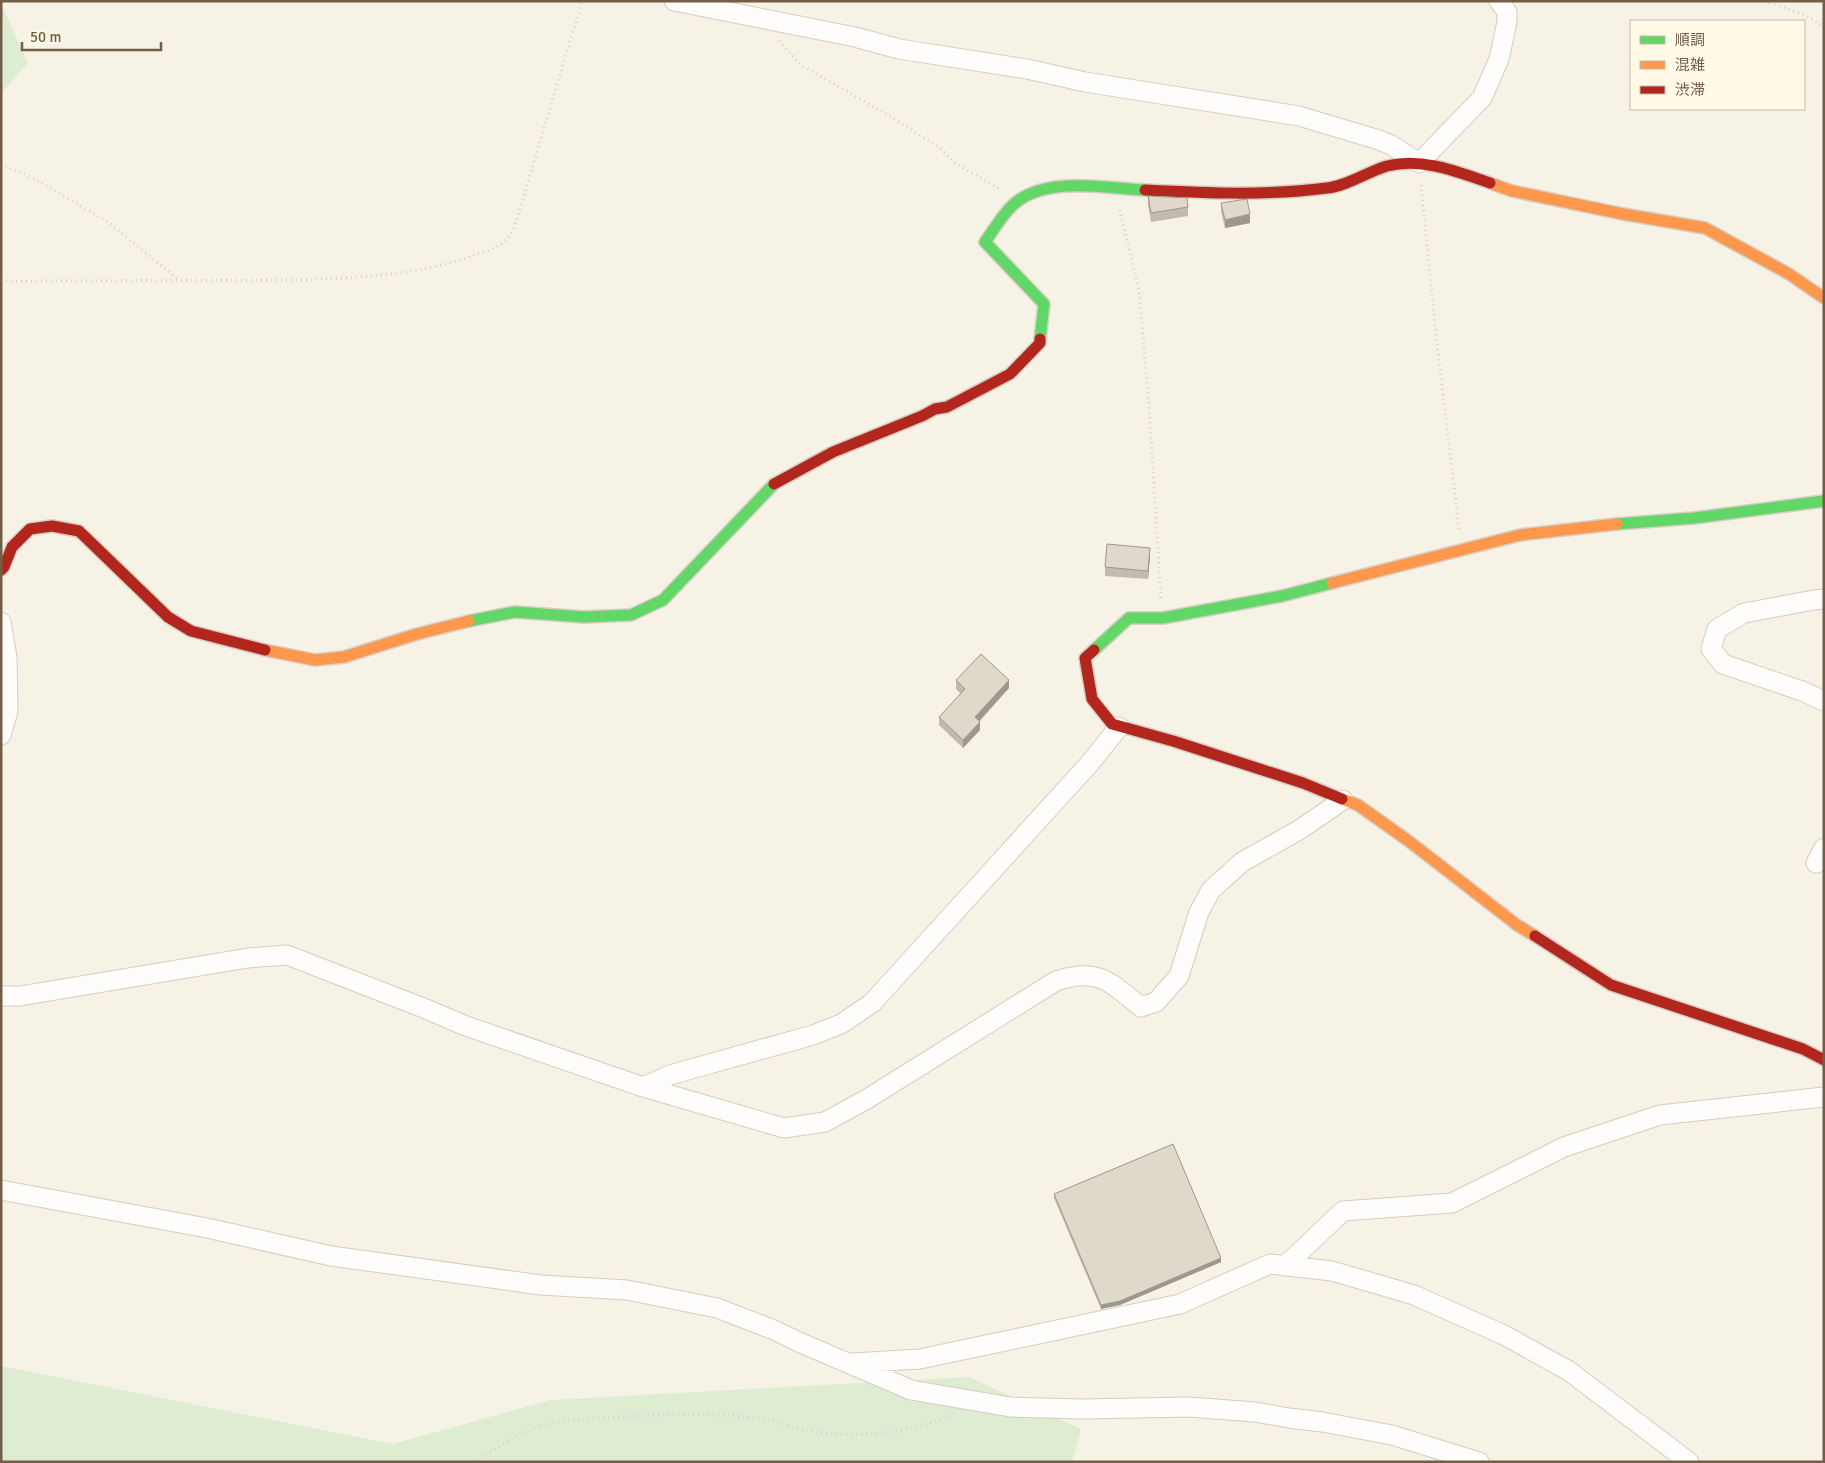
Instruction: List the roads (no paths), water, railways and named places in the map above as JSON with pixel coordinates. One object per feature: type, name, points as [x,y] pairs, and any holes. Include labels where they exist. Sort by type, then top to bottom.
[{"type":"street","points":[[674,1],[855,36],[899,49],[1027,68],[1085,82],[1299,116],[1379,140],[1391,145],[1420,163],[1457,172],[1512,191],[1623,214],[1705,228],[1789,274],[1824,298]]},
{"type":"street","points":[[1,570],[12,547],[30,529],[52,526],[79,531],[168,617],[191,631],[314,660],[344,658],[417,634],[486,616],[515,612],[584,617],[631,615],[663,600],[777,480],[832,452],[935,409],[947,407],[1010,374],[1040,343],[1044,304],[985,242],[1005,214],[1019,200],[1044,188],[1069,186],[1213,193],[1328,188],[1388,166],[1420,163],[1482,98],[1499,59],[1507,22],[1507,12],[1499,1]]},
{"type":"street","points":[[1824,501],[1694,518],[1596,525],[1520,535],[1282,596],[1163,618],[1129,618],[1085,658],[1092,700],[1112,724],[1173,741],[1304,783],[1358,805],[1410,842],[1516,924],[1611,985],[1803,1049],[1824,1060]]},
{"type":"street","points":[[1824,599],[1744,613],[1717,629],[1711,649],[1723,664],[1802,691],[1824,701]]},
{"type":"street","points":[[1,622],[7,657],[8,711],[1,735]]},
{"type":"street","points":[[643,1087],[670,1075],[813,1036],[841,1024],[872,1004],[1083,771],[1119,727]]},
{"type":"street","points":[[1,996],[20,996],[248,958],[287,955],[466,1026],[643,1087],[784,1128],[825,1122],[867,1099],[1056,981],[1071,976],[1098,976],[1114,985],[1141,1007],[1156,1002],[1180,976],[1199,912],[1211,890],[1242,862],[1299,830],[1343,800]]},
{"type":"street","points":[[1824,848],[1816,863],[1824,861]]},
{"type":"street","points":[[1285,1266],[1343,1211],[1452,1203],[1564,1147],[1660,1115],[1824,1097]]},
{"type":"street","points":[[1,1190],[207,1228],[332,1256],[541,1285],[627,1290],[708,1306],[774,1330],[911,1390],[1010,1407],[1083,1409],[1189,1407],[1256,1412],[1392,1435],[1479,1462]]},
{"type":"street","points":[[847,1363],[920,1359],[1180,1304],[1270,1264],[1332,1271],[1414,1295],[1504,1335],[1569,1371],[1689,1462]]}]
